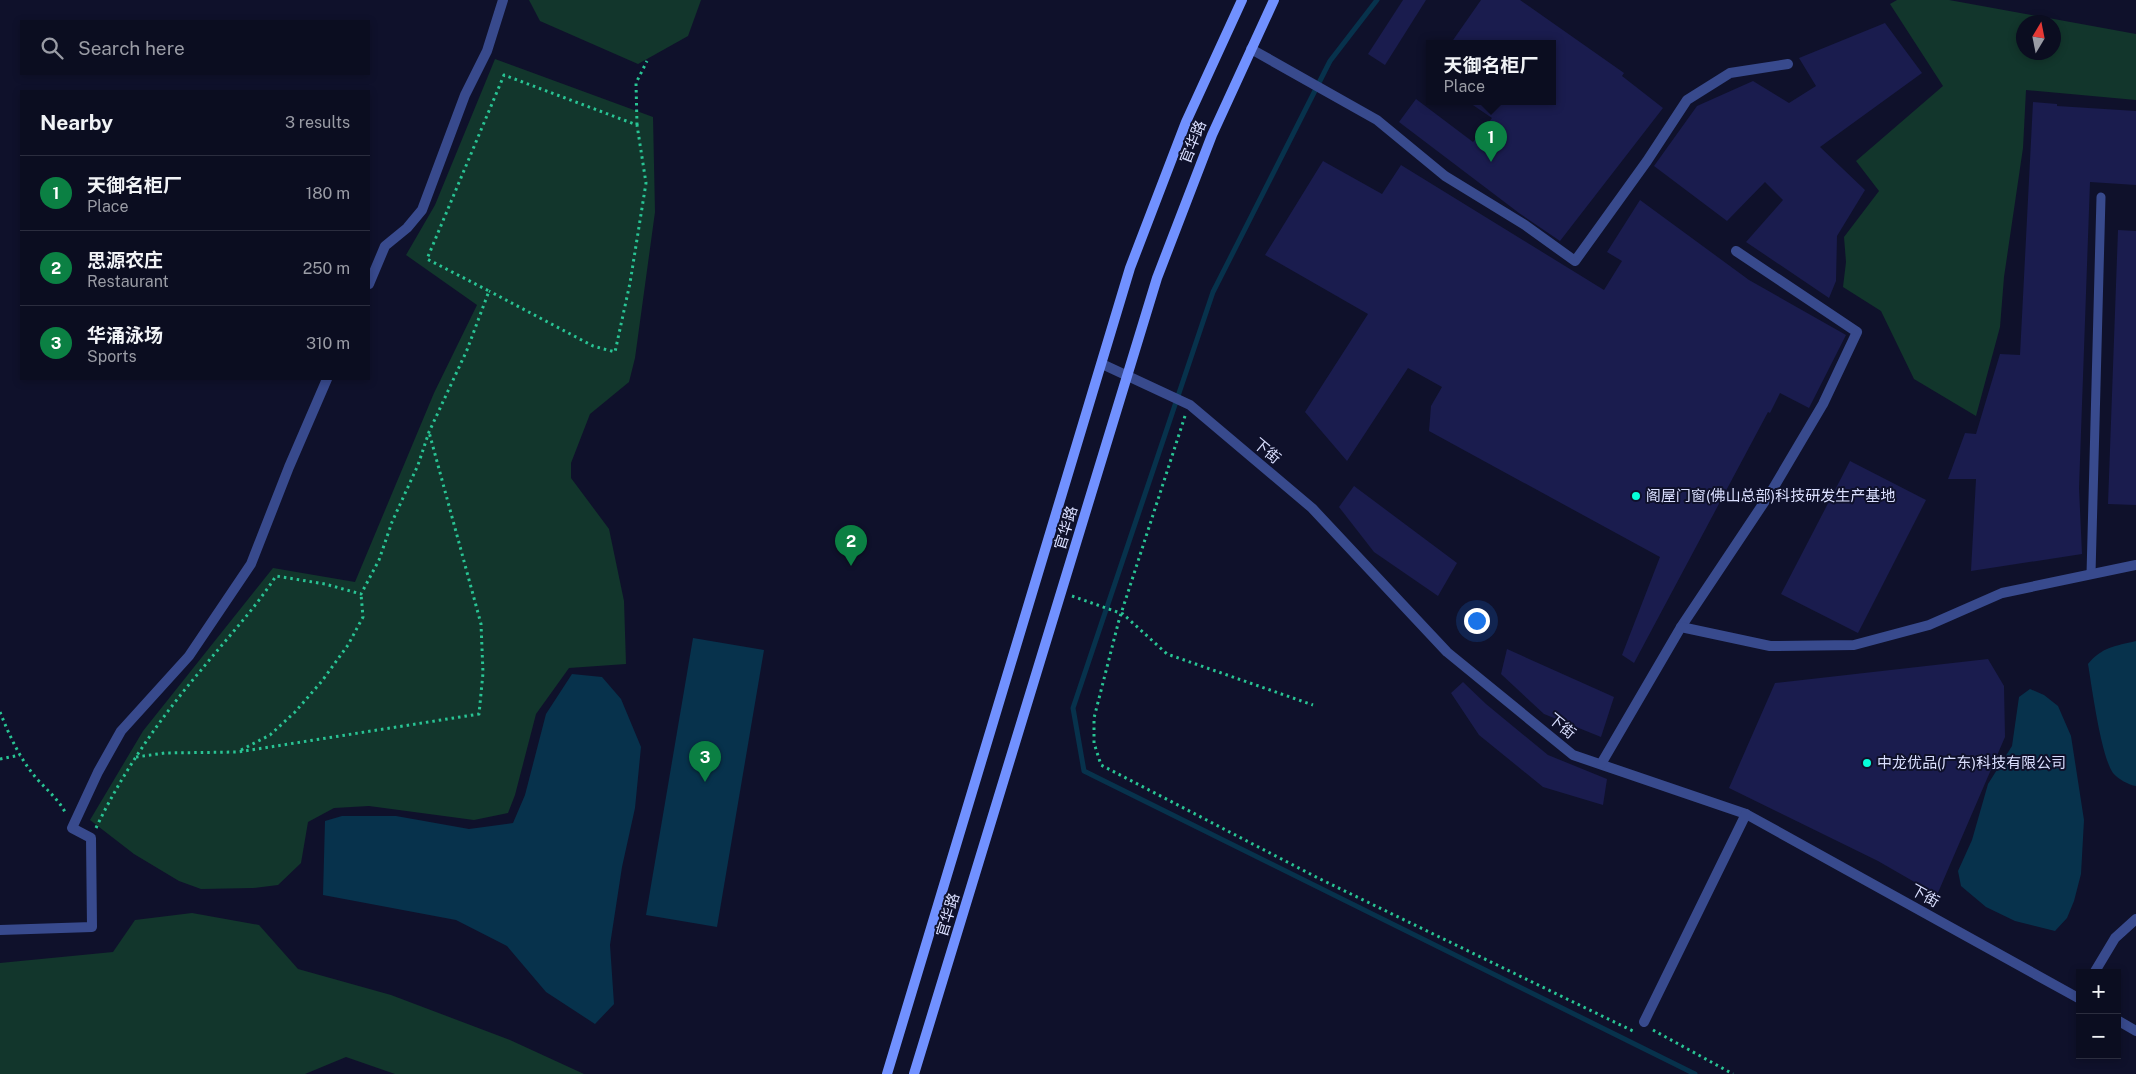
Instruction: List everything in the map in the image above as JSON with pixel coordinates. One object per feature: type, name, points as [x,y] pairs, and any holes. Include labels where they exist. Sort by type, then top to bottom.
[{"type":"main road","name":"官华路","points":[[887,1074],[1130,268],[1186,122],[1242,0]]},
{"type":"main road","name":"官华路","points":[[914,1074],[1157,278],[1212,134],[1274,0]]},
{"type":"street","points":[[370,282],[385,246],[407,228],[422,210],[465,95],[487,51],[503,0]]},
{"type":"street","points":[[1251,49],[1377,120],[1445,176],[1525,225],[1576,261],[1647,162],[1687,100],[1730,72],[1788,64]]},
{"type":"street","points":[[1601,764],[1682,627],[1771,492],[1823,404],[1857,332],[1736,251]]},
{"type":"street","name":"下街","points":[[1102,364],[1190,405],[1312,508],[1447,652],[1573,755],[1746,814],[2076,996]]},
{"type":"street","points":[[0,930],[92,927],[91,838],[72,828],[98,772],[121,731],[189,656],[250,564],[289,466],[327,380]]},
{"type":"street","points":[[1682,627],[1770,646],[1854,645],[1929,625],[2002,593],[2136,565]]},
{"type":"street","points":[[1644,1027],[1746,814]]},
{"type":"street","points":[[2096,969],[2114,938],[2136,919]]},
{"type":"street","points":[[2121,1022],[2136,1031]]},
{"type":"lane","points":[[2091,574],[2101,197]]},
{"type":"path","points":[[637,125],[504,75],[426,259],[593,346],[615,352],[630,283],[646,183],[637,125],[636,83],[647,61]]},
{"type":"path","points":[[238,752],[270,735],[295,712],[348,645],[363,617],[361,594],[379,560],[392,522],[418,465],[429,432],[467,350],[489,291]]},
{"type":"path","points":[[1190,405],[1123,614],[1119,620],[1094,718],[1094,744],[1101,765],[1318,878],[1635,1032],[1644,1027],[1733,1074]]},
{"type":"path","points":[[136,757],[165,753],[238,752],[479,714],[483,673],[482,624],[429,432]]},
{"type":"path","points":[[91,838],[107,804],[162,720],[201,669],[232,635],[276,576],[325,584],[361,594]]},
{"type":"path","points":[[1062,592],[1123,614],[1167,654],[1314,705]]},
{"type":"path","points":[[0,712],[13,746],[37,779],[61,805],[72,828]]},
{"type":"path","points":[[0,759],[20,755]]},
{"type":"green space","points":[[529,0],[701,0],[688,36],[638,64],[540,21]]},
{"type":"green space","points":[[1897,0],[1949,0],[2032,15],[2016,15],[2016,60],[2061,60],[2061,20],[2136,34],[2136,100],[2026,90],[2023,148],[2004,277],[2000,327],[1976,416],[1914,379],[1881,311],[1843,287],[1846,262],[1844,237],[1879,191],[1856,161],[1943,86],[1890,4]]},
{"type":"green space","points":[[495,59],[653,117],[655,212],[635,358],[629,382],[590,414],[571,463],[571,478],[609,529],[624,601],[626,664],[569,668],[536,714],[515,795],[508,813],[474,820],[369,806],[334,808],[308,822],[301,863],[278,885],[253,888],[201,889],[179,881],[134,854],[90,820],[143,731],[273,568],[355,582],[434,393],[477,305],[406,255],[435,205]]},
{"type":"green space","points":[[192,913],[259,925],[298,969],[391,995],[510,1040],[584,1074],[395,1074],[346,1057],[305,1074],[0,1074],[0,963],[113,952],[135,920]]},
{"type":"water","points":[[693,638],[764,650],[717,927],[646,915]]},
{"type":"water","points":[[2136,641],[2136,786],[2127,783],[2113,773],[2109,764],[2097,721],[2088,664],[2093,658],[2104,651]]},
{"type":"water","points":[[572,674],[602,677],[621,699],[641,747],[635,808],[622,867],[610,945],[614,1004],[595,1024],[546,992],[507,946],[456,920],[323,895],[325,821],[342,816],[396,816],[469,829],[513,823],[525,795],[546,714]]},
{"type":"water","points":[[2030,689],[2044,695],[2058,706],[2071,736],[2084,820],[2081,874],[2074,901],[2067,918],[2055,931],[2015,921],[1986,907],[1961,886],[1958,871],[1972,840],[1988,784],[2012,746],[2019,697]]},
{"type":"building","points":[[1403,0],[1426,0],[1385,65],[1368,54]]},
{"type":"building","points":[[1481,0],[1520,0],[1624,73],[1622,76],[1663,108],[1560,241],[1519,213],[1399,122],[1416,99],[1473,142],[1492,118],[1473,105],[1556,105],[1556,40],[1453,40]]},
{"type":"building","points":[[1885,23],[1922,73],[1820,147],[1865,190],[1837,236],[1836,281],[1829,298],[1746,242],[1783,200],[1765,182],[1727,221],[1654,166],[1697,106],[1753,81],[1789,103],[1816,86],[1799,58]]},
{"type":"building","points":[[2033,102],[2057,104],[2057,106],[2136,111],[2136,185],[2090,182],[2079,488],[2082,554],[1971,571],[1976,479],[1948,479],[1965,433],[1976,434],[2000,354],[2020,355]]},
{"type":"building","points":[[1323,161],[1382,194],[1401,165],[1604,290],[1622,261],[1607,252],[1640,200],[1749,280],[1846,335],[1809,408],[1780,393],[1770,413],[1768,412],[1634,663],[1622,655],[1660,557],[1429,431],[1431,406],[1442,387],[1408,368],[1347,461],[1305,412],[1368,314],[1265,255]]},
{"type":"building","points":[[2118,230],[2136,231],[2136,505],[2108,504]]},
{"type":"building","points":[[1850,461],[1926,500],[1858,633],[1781,594]]},
{"type":"building","points":[[1354,486],[1457,563],[1438,596],[1374,552],[1339,507]]},
{"type":"building","points":[[1507,649],[1614,697],[1601,737],[1544,714],[1501,674]]},
{"type":"building","name":"中龙优品(广东)科技有限公司","points":[[1988,659],[2004,686],[2005,737],[1937,895],[1878,861],[1729,788],[1775,683]]},
{"type":"building","points":[[1463,682],[1486,704],[1548,755],[1607,779],[1603,805],[1543,787],[1479,735],[1451,693]]},
{"type":"waterway","points":[[1377,0],[1330,61],[1213,292],[1073,708],[1084,771],[1695,1074]]},
{"type":"place","name":"天御名柜厂","points":[[1491,162]]},
{"type":"place","name":"阁屋门窗(佛山总部)科技研发生产基地","points":[[1636,496]]},
{"type":"place","name":"思源农庄","points":[[851,566]]},
{"type":"place","name":"中龙优品(广东)科技有限公司","points":[[1867,763]]},
{"type":"place","name":"华涌泳场","points":[[705,782]]}]
